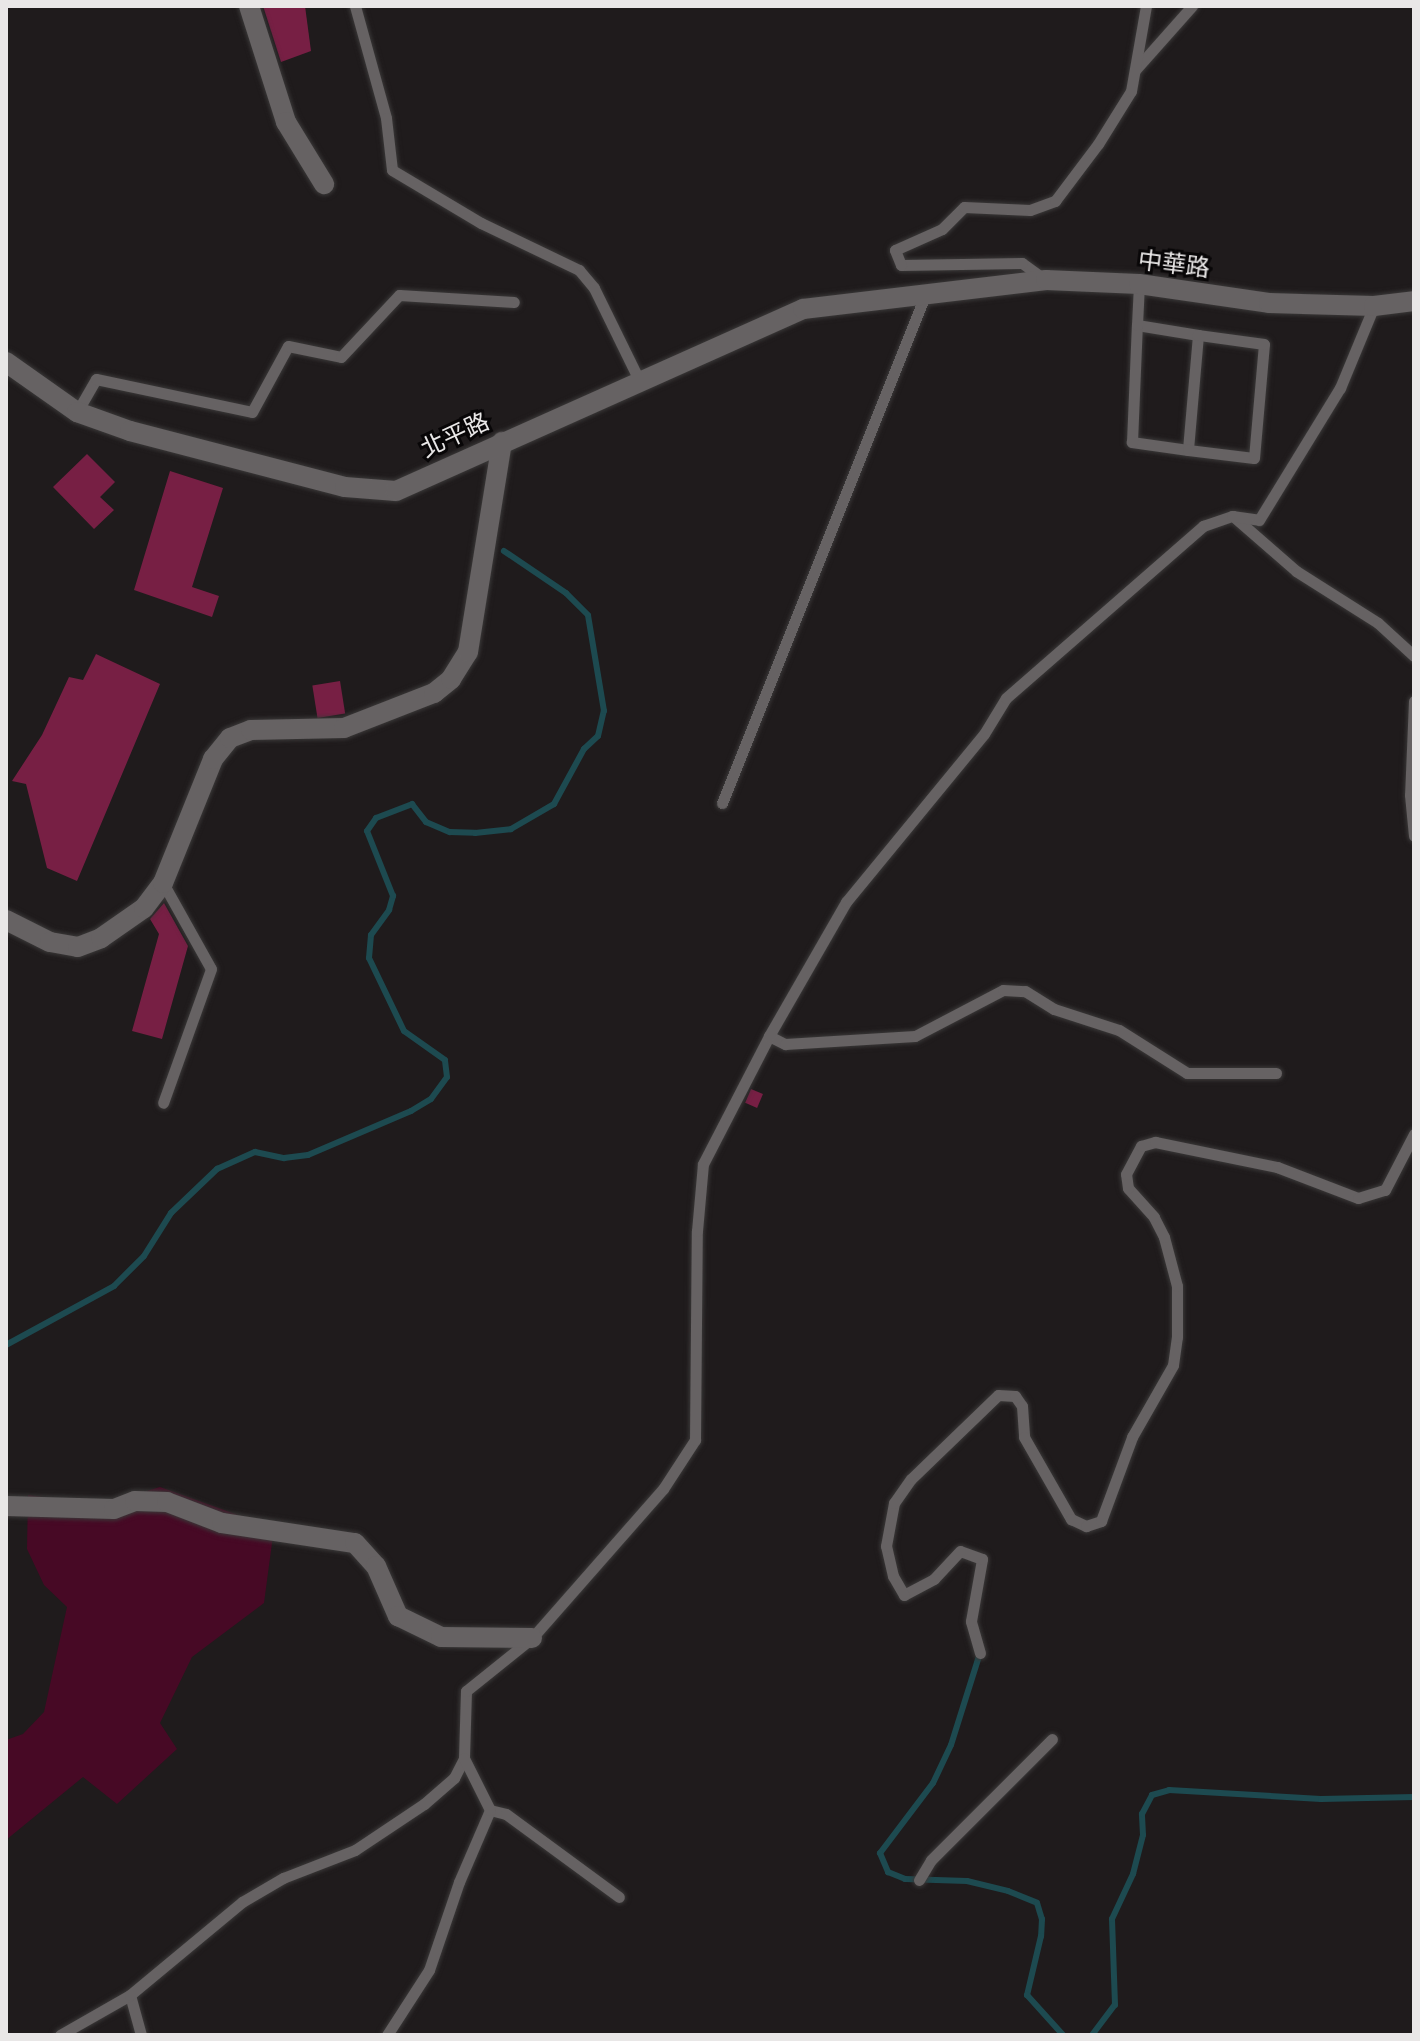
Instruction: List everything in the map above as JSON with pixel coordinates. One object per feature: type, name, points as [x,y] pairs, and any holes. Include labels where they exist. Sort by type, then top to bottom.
[{"type":"street","points":[[249,6],[286,122],[324,184]]},
{"type":"street","name":"中華路","points":[[926,293],[1046,280],[1139,284],[1269,303],[1374,306],[1414,301]]},
{"type":"street","name":"北平路","points":[[6,362],[77,412],[130,431],[345,487],[396,491],[803,309],[926,293]]},
{"type":"street","points":[[6,920],[50,942],[78,947],[123,926],[144,908],[163,883],[213,759],[230,738],[251,730],[344,728],[434,693],[451,679],[468,652],[502,442]]},
{"type":"street","points":[[6,1506],[114,1509],[135,1501],[167,1502],[222,1523],[355,1543],[376,1566],[398,1616],[441,1637],[532,1638]]},
{"type":"lane","points":[[355,6],[386,118],[392,170],[481,223],[579,270],[594,288],[640,382]]},
{"type":"lane","points":[[1046,280],[1022,263],[901,265],[895,250],[942,229],[964,207],[1030,210],[1055,201],[1098,144],[1131,91],[1146,6]]},
{"type":"lane","points":[[1136,70],[1192,6]]},
{"type":"lane","points":[[1137,325],[1264,344],[1254,458],[1132,442],[1137,325],[1139,284]]},
{"type":"lane","points":[[722,803],[926,293]]},
{"type":"lane","points":[[77,412],[96,379],[252,412],[288,346],[341,357],[399,295],[514,302]]},
{"type":"lane","points":[[60,2035],[130,1995],[242,1902],[283,1878],[355,1850],[424,1804],[454,1778],[464,1758],[466,1691],[532,1638],[663,1489],[695,1440],[697,1231],[703,1164],[769,1036],[846,902],[984,734],[1006,698],[1203,526],[1232,516],[1259,520],[1340,388],[1374,306]]},
{"type":"lane","points":[[1188,450],[1198,335]]},
{"type":"lane","points":[[1232,516],[1296,571],[1378,623],[1414,656]]},
{"type":"lane","points":[[1414,701],[1410,795],[1414,836]]},
{"type":"lane","points":[[163,883],[211,969],[163,1103]]},
{"type":"lane","points":[[769,1036],[785,1044],[915,1036],[1003,990],[1025,991],[1054,1009],[1119,1030],[1187,1073],[1276,1073]]},
{"type":"lane","points":[[980,1653],[971,1621],[982,1559],[960,1551],[934,1579],[904,1595],[893,1576],[886,1546],[894,1503],[911,1479],[936,1459],[998,1395],[1015,1396],[1022,1406],[1024,1437],[1071,1519],[1086,1526],[1101,1521],[1132,1437],[1173,1365],[1177,1337],[1177,1286],[1164,1237],[1154,1217],[1128,1188],[1126,1174],[1141,1146],[1155,1142],[1277,1167],[1358,1198],[1385,1190],[1414,1134]]},
{"type":"lane","points":[[919,1880],[931,1860],[1052,1739]]},
{"type":"lane","points":[[464,1758],[490,1810],[506,1814],[619,1897]]},
{"type":"lane","points":[[387,2035],[429,1970],[459,1882],[490,1810]]},
{"type":"lane","points":[[130,1995],[141,2035]]},
{"type":"shaded area","points":[[160,1487],[274,1528],[264,1603],[192,1657],[160,1723],[177,1749],[117,1804],[83,1777],[6,1840],[6,1740],[23,1734],[44,1712],[67,1607],[44,1585],[27,1549],[28,1495],[71,1501],[114,1501]]},
{"type":"building","points":[[263,6],[305,6],[311,51],[281,62]]},
{"type":"building","points":[[87,454],[115,482],[100,497],[114,510],[94,529],[53,487]]},
{"type":"building","points":[[170,471],[223,488],[192,587],[219,596],[212,617],[134,590]]},
{"type":"building","points":[[96,654],[160,684],[77,881],[47,868],[26,784],[12,781],[42,735],[69,677],[83,680]]},
{"type":"building","points":[[340,681],[345,714],[318,718],[312,685]]},
{"type":"building","points":[[164,903],[188,946],[162,1039],[132,1031],[159,934],[150,919]]},
{"type":"building","points":[[751,1089],[763,1094],[757,1108],[745,1103]]},
{"type":"waterway","points":[[6,1345],[114,1286],[144,1256],[171,1213],[217,1169],[255,1152],[284,1158],[308,1155],[411,1111],[431,1099],[447,1077],[445,1060],[404,1031],[369,958],[371,935],[389,910],[393,896],[367,831],[376,818],[412,804],[426,822],[450,832],[511,829],[554,804],[584,749],[598,736],[604,711],[588,615],[566,593],[504,551]]},
{"type":"waterway","points":[[980,1653],[951,1745],[933,1783],[880,1853],[888,1872],[905,1879],[967,1881],[1008,1891],[1037,1903],[1042,1919],[1041,1936],[1027,1995],[1063,2035]]},
{"type":"waterway","points":[[1092,2035],[1115,2005],[1112,1919],[1133,1874],[1143,1835],[1142,1814],[1152,1795],[1169,1790],[1321,1799],[1414,1797]]}]
